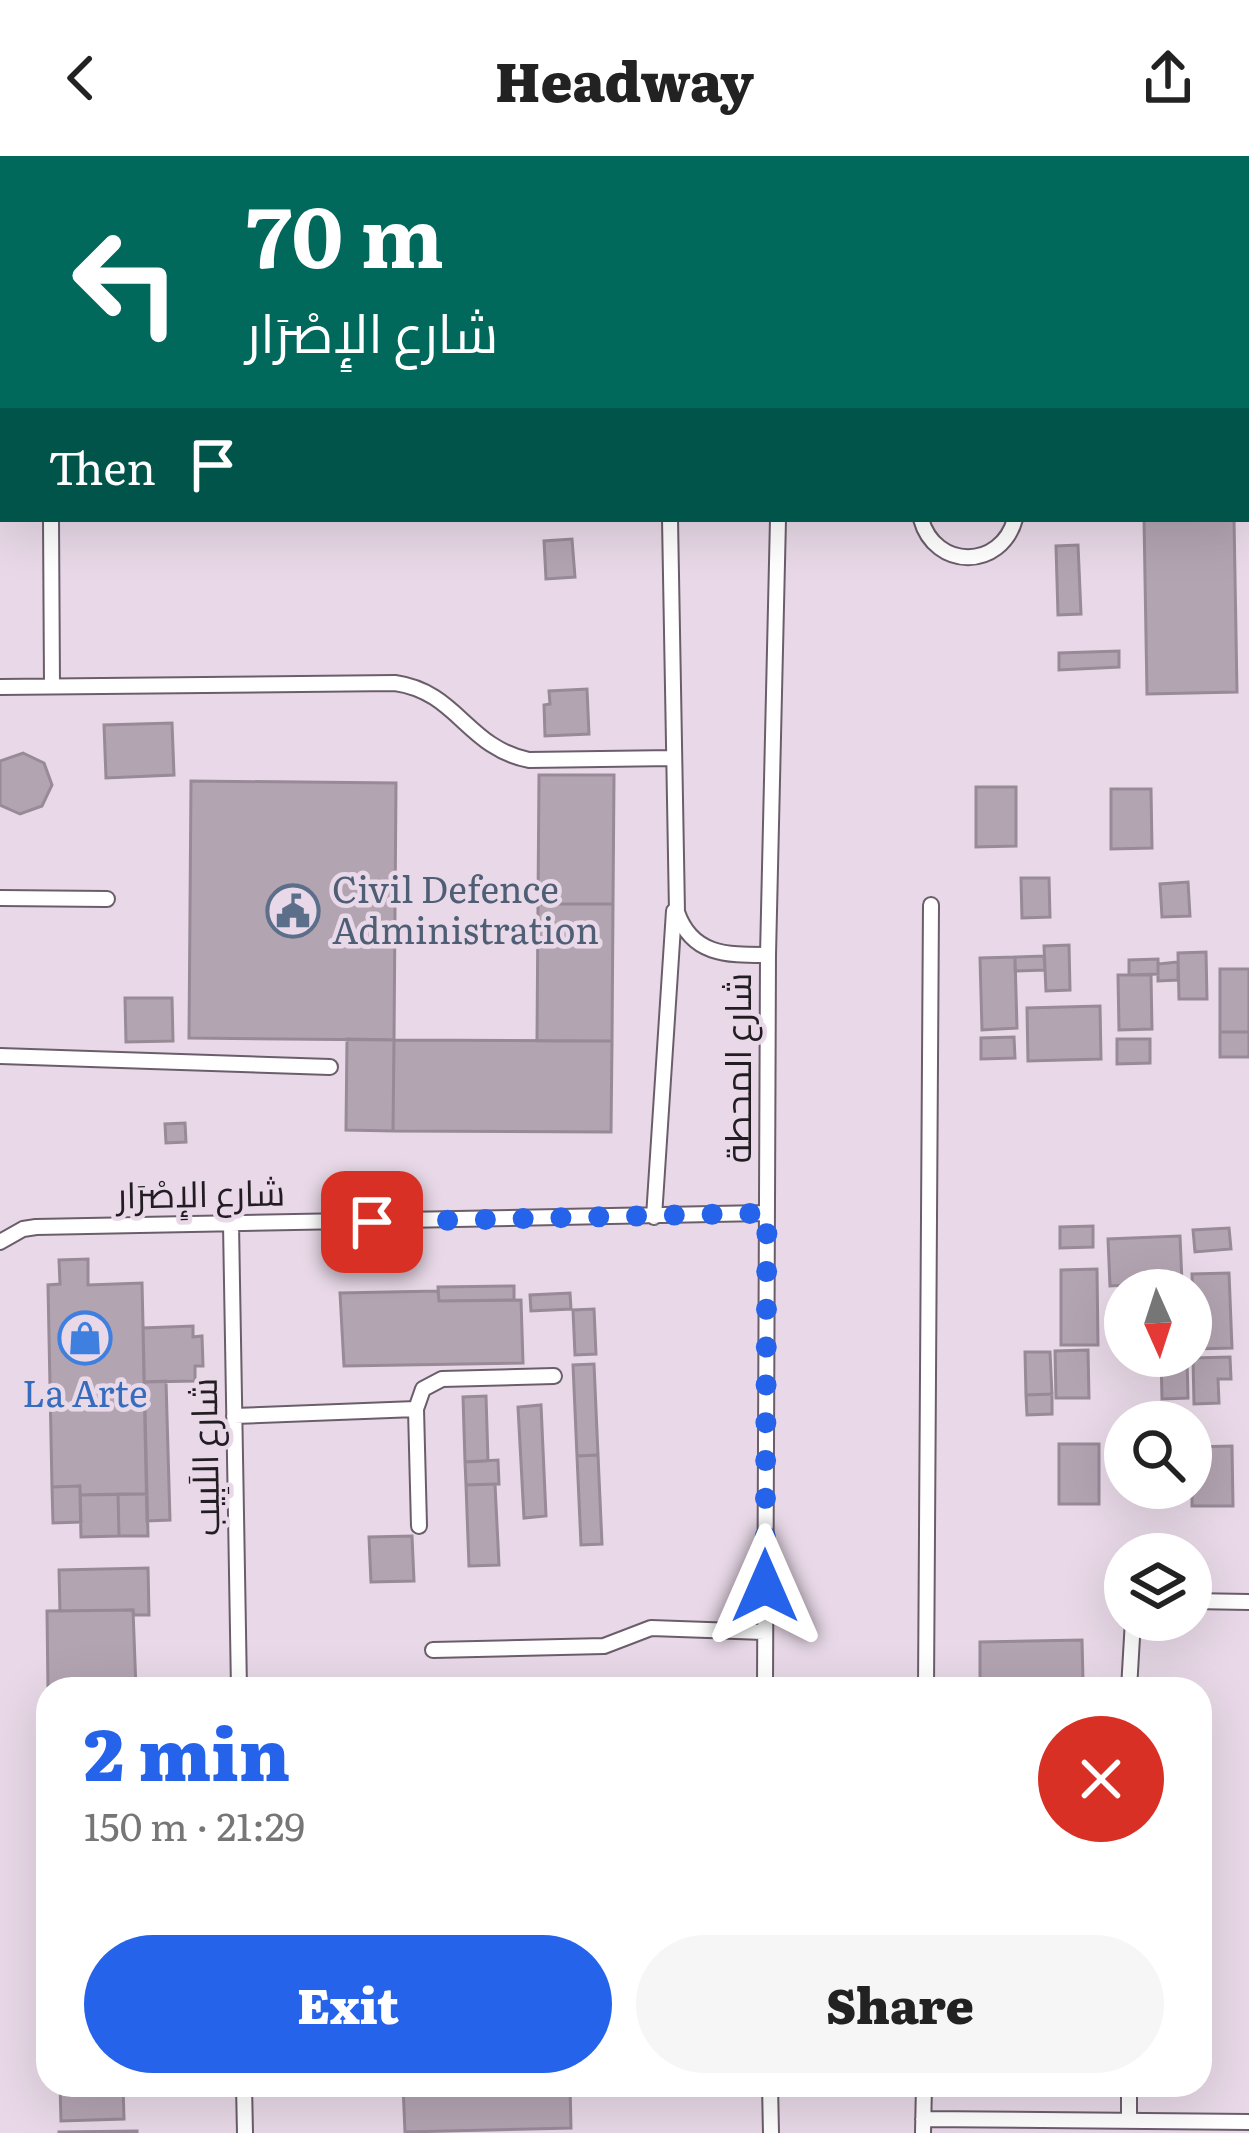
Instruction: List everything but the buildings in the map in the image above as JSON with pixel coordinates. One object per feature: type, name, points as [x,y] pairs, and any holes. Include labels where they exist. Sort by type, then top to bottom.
[{"type":"lane","points":[[51,522],[52,686]]},
{"type":"lane","points":[[654,1217],[675,898],[670,522]]},
{"type":"lane","name":"شارع المحطة","points":[[765,1677],[769,955],[778,522]]},
{"type":"lane","points":[[922,522],[940,550],[968,559],[996,550],[1014,522]]},
{"type":"lane","points":[[0,687],[395,683],[437,698],[477,737],[510,756],[529,760],[673,758]]},
{"type":"lane","points":[[0,898],[107,898]]},
{"type":"lane","points":[[675,898],[682,925],[700,945],[725,955],[769,955]]},
{"type":"lane","points":[[926,1677],[931,904]]},
{"type":"lane","points":[[0,1056],[330,1067]]},
{"type":"lane","name":"شارع الإِصْرَار","points":[[0,1242],[23,1228],[36,1227],[767,1213]]},
{"type":"lane","name":"شارع اللَبِيب","points":[[231,1224],[239,1677]]},
{"type":"lane","points":[[419,1526],[416,1409],[423,1389],[442,1379],[554,1376]]},
{"type":"lane","points":[[234,1416],[416,1409]]},
{"type":"lane","points":[[1212,1601],[1249,1602]]},
{"type":"lane","points":[[433,1650],[604,1646],[651,1628],[765,1632]]},
{"type":"lane","points":[[1130,1641],[1130,1677]]},
{"type":"lane","points":[[244,2097],[244,2133]]},
{"type":"lane","points":[[770,2097],[770,2133]]},
{"type":"lane","points":[[1129,2097],[1129,2121]]},
{"type":"lane","points":[[923,2126],[1249,2122]]},
{"type":"place","name":"Civil Defence Administration","points":[[293,911]]},
{"type":"place","name":"La Arte","points":[[85,1338]]},
{"type":"route","points":[[372,1222],[767,1213],[765,1586]]}]
